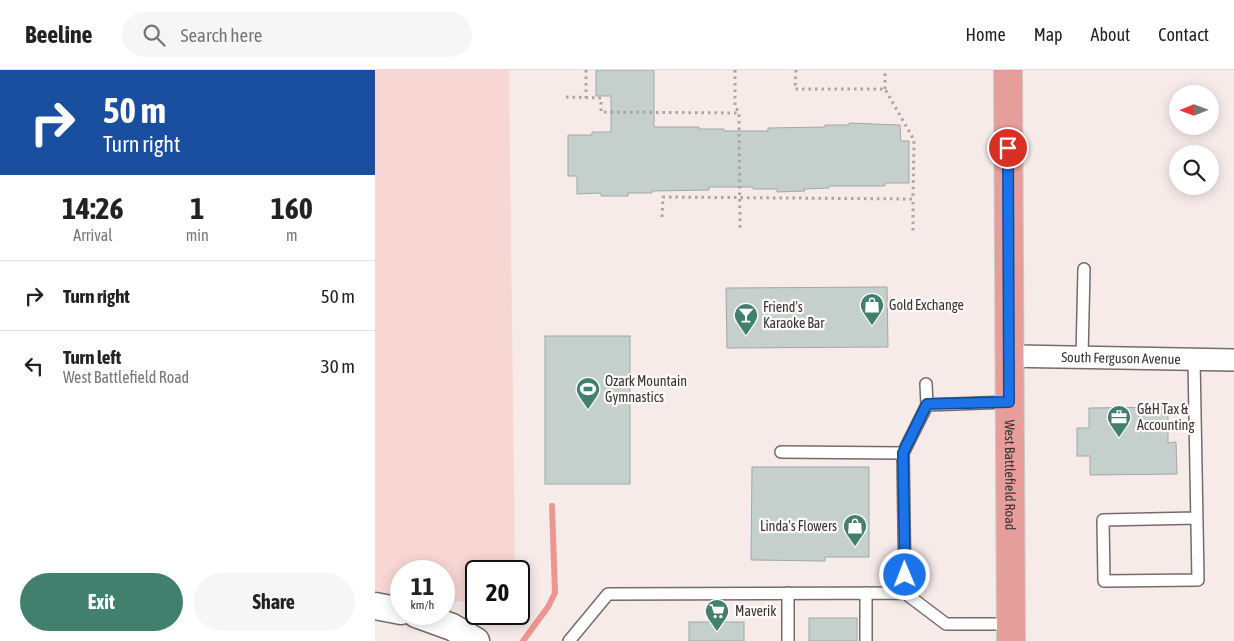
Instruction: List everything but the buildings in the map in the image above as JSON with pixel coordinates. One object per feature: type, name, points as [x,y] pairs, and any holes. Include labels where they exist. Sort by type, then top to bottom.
[{"type":"main road","name":"West Battlefield Road","points":[[1008,70],[1011,632]]},
{"type":"street","name":"South Ferguson Avenue","points":[[1009,356],[1234,360]]},
{"type":"street","points":[[375,606],[390,608]]},
{"type":"street","points":[[446,625],[476,641]]},
{"type":"lane","points":[[1083,357],[1084,269]]},
{"type":"lane","points":[[1194,359],[1197,518],[1198,580],[1104,581],[1103,520],[1197,518]]},
{"type":"lane","points":[[905,593],[903,453],[927,404],[926,384]]},
{"type":"lane","points":[[927,404],[1009,402]]},
{"type":"lane","points":[[781,452],[903,453]]},
{"type":"lane","points":[[788,593],[788,641]]},
{"type":"lane","points":[[866,593],[866,641]]},
{"type":"lane","points":[[569,641],[608,594],[905,593],[946,624],[1011,632]]},
{"type":"path","points":[[586,70],[586,98]]},
{"type":"path","points":[[735,70],[735,107],[739,113],[740,230]]},
{"type":"path","points":[[796,70],[795,89],[885,89]]},
{"type":"path","points":[[885,70],[885,89],[913,140],[913,231]]},
{"type":"path","points":[[566,97],[601,98],[601,112],[739,113]]},
{"type":"path","points":[[663,218],[663,197],[913,199]]},
{"type":"shaded area","points":[[375,70],[509,70],[515,560],[465,560],[465,601],[455,602],[455,560],[390,560],[390,595],[375,592]]},
{"type":"waterway","points":[[523,641],[548,607],[555,593],[552,506]]},
{"type":"place","name":"Gold Exchange","points":[[872,326]]},
{"type":"place","name":"Friend's Karaoke Bar","points":[[746,336]]},
{"type":"place","name":"Ozark Mountain Gymnastics","points":[[588,410]]},
{"type":"place","name":"G&H Tax & Accounting","points":[[1119,438]]},
{"type":"place","name":"Linda's Flowers","points":[[855,547]]},
{"type":"place","name":"Maverik","points":[[717,632]]},
{"type":"route","points":[[905,575],[903,453],[927,404],[1009,402],[1008,148]]}]
